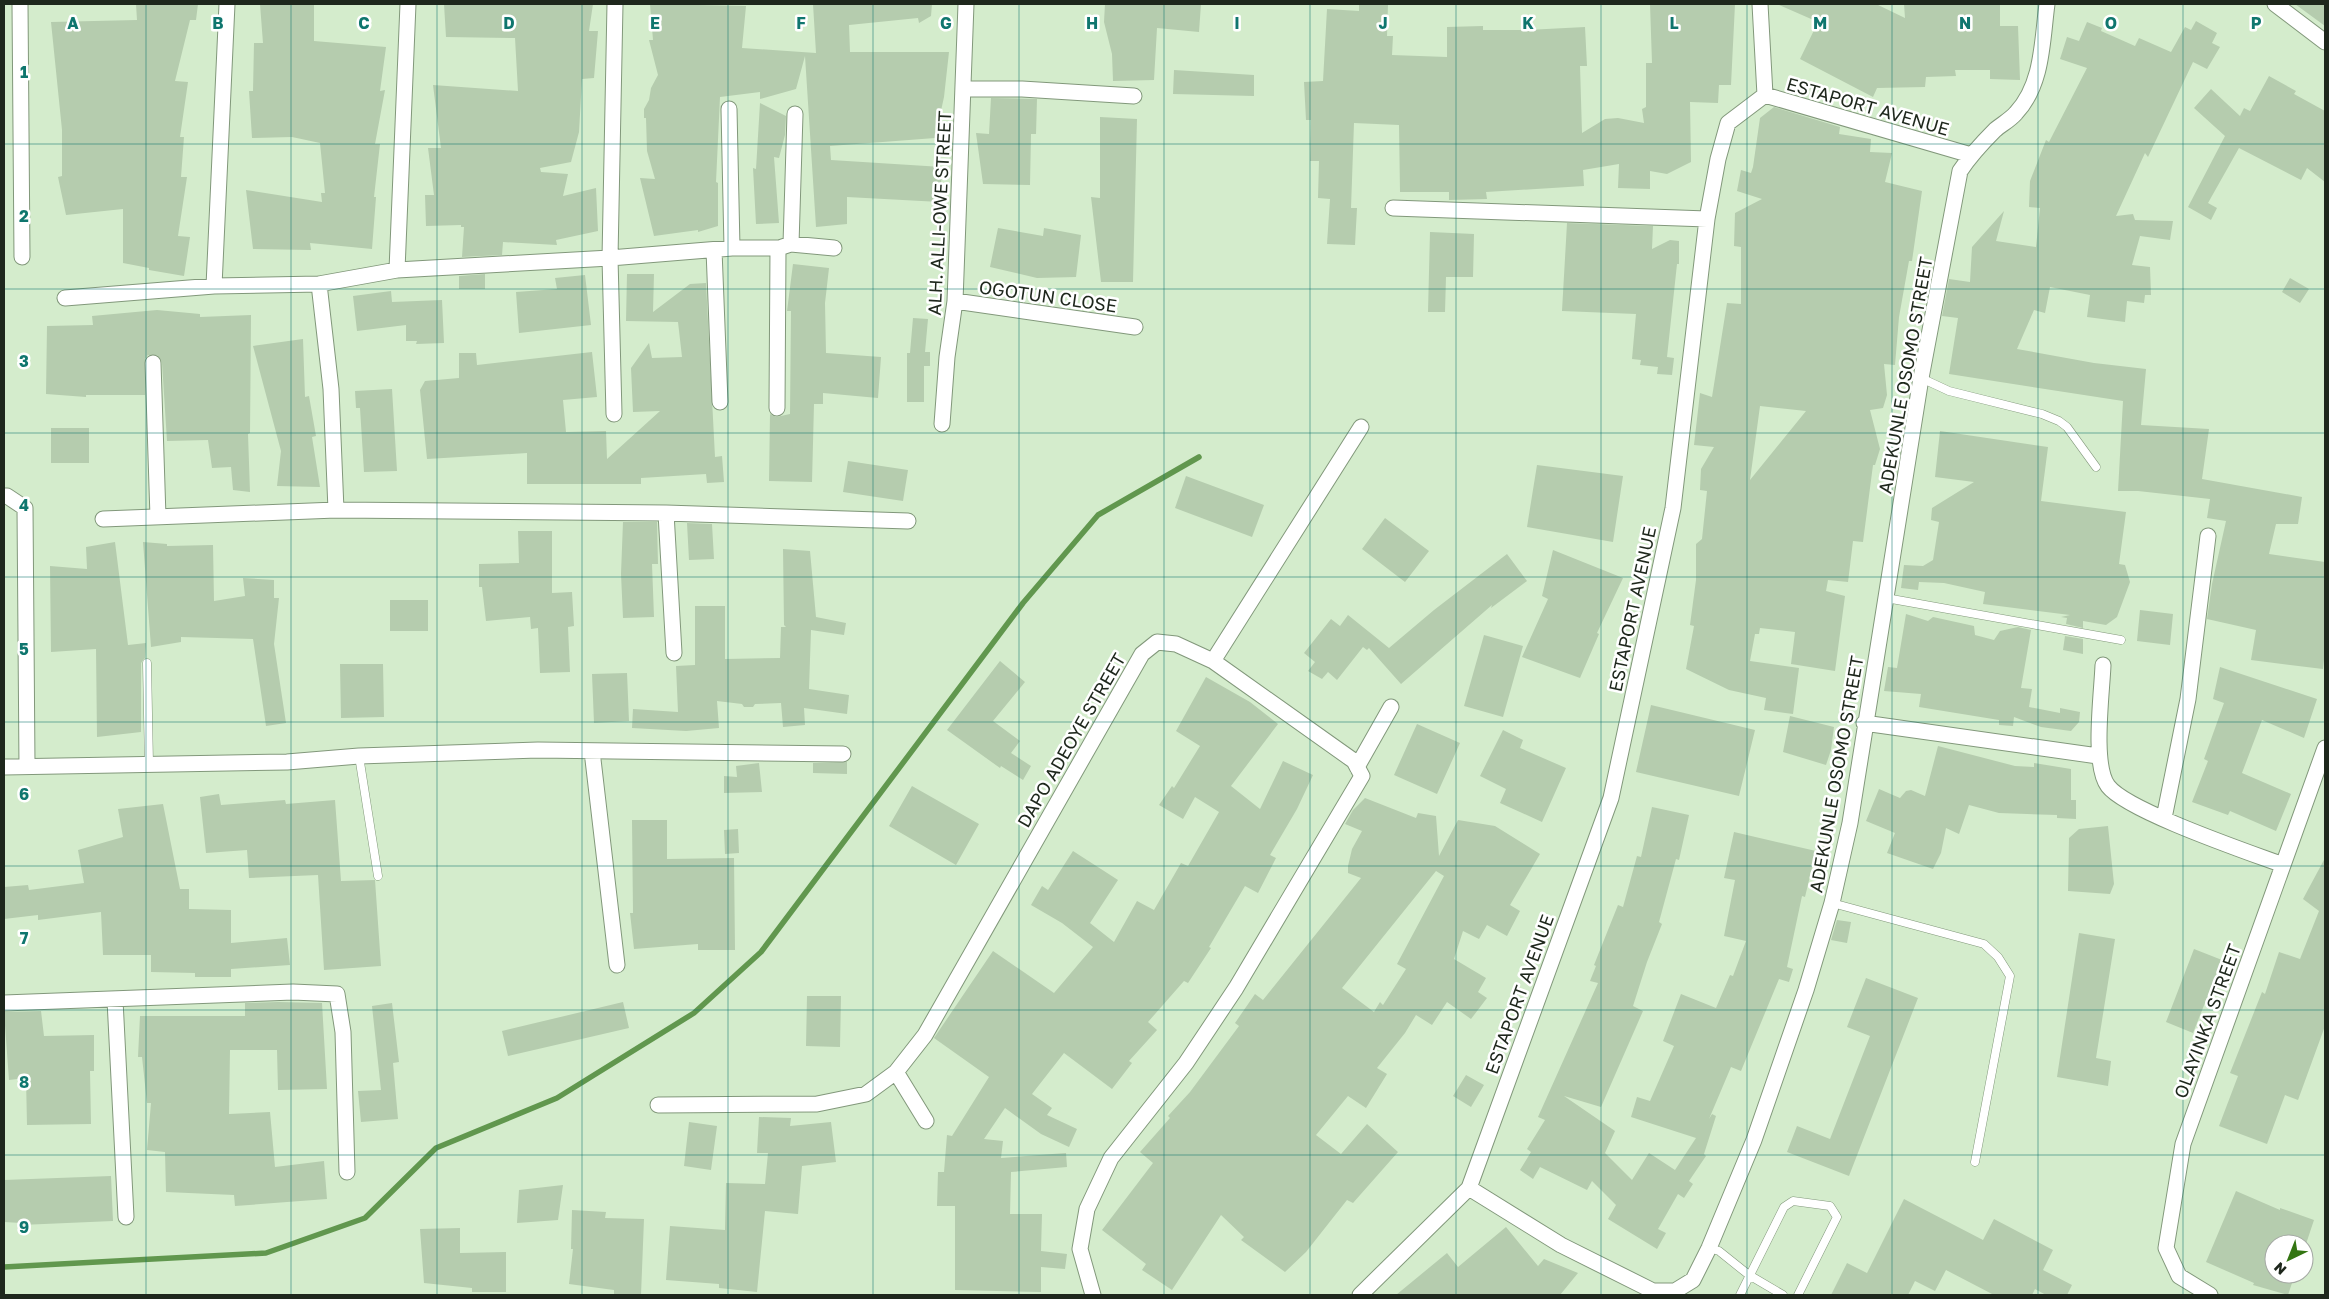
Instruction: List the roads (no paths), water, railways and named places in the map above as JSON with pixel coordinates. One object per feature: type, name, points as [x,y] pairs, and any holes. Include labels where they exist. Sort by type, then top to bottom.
[{"type":"street","points":[[20,4],[22,257]]},
{"type":"street","points":[[214,286],[228,4]]},
{"type":"street","points":[[397,270],[408,4]]},
{"type":"street","points":[[614,4],[610,258],[614,414]]},
{"type":"street","name":"ALH. ALLI-OWE STREET","points":[[942,424],[947,357],[955,301],[966,4]]},
{"type":"street","points":[[1760,4],[1765,95]]},
{"type":"street","name":"ADEKUNLE OSOMO STREET","points":[[1469,1188],[1561,1245],[1653,1291],[1675,1291],[1693,1280],[1709,1248],[1754,1140],[1806,990],[1832,903],[1850,823],[1864,723],[1921,378],[1960,171],[1970,155],[1996,129],[2016,114],[2031,92],[2038,72],[2047,4]]},
{"type":"street","points":[[2275,4],[2325,42]]},
{"type":"street","points":[[964,89],[1134,96]]},
{"type":"street","name":"ESTAPORT AVENUE","points":[[1360,1295],[1469,1188],[1610,798],[1673,508],[1707,220],[1718,159],[1728,123],[1765,95],[1970,155]]},
{"type":"street","points":[[729,109],[732,248]]},
{"type":"street","points":[[777,408],[784,246],[795,114]]},
{"type":"street","points":[[1393,208],[1707,220]]},
{"type":"street","points":[[65,298],[214,286],[319,284],[397,270],[610,258],[732,248],[784,246],[834,248]]},
{"type":"street","points":[[714,250],[720,402]]},
{"type":"street","points":[[319,284],[331,389],[336,510]]},
{"type":"street","name":"OGOTUN CLOSE","points":[[955,301],[1135,327]]},
{"type":"street","points":[[153,363],[158,517]]},
{"type":"street","points":[[1213,661],[1361,427]]},
{"type":"street","points":[[4,496],[25,508],[27,766]]},
{"type":"street","points":[[103,519],[336,510],[666,513],[908,521]]},
{"type":"street","points":[[666,513],[674,652]]},
{"type":"street","points":[[2164,818],[2188,699],[2208,536]]},
{"type":"street","name":"DAPO ADEOYE STREET","points":[[658,1105],[817,1104],[866,1094],[896,1072],[925,1035],[1142,654],[1157,642],[1176,644],[1213,661],[1354,761],[1357,767]]},
{"type":"street","points":[[2103,665],[2098,756],[2108,786],[2130,802],[2164,818],[2282,865]]},
{"type":"street","points":[[1092,1295],[1080,1249],[1087,1209],[1111,1158],[1186,1063],[1236,988],[1353,795],[1362,776],[1357,767],[1390,707]]},
{"type":"street","points":[[1864,723],[2098,756]]},
{"type":"street","name":"OLAYINKA STREET","points":[[2210,1295],[2179,1276],[2166,1248],[2183,1144],[2325,748]]},
{"type":"street","points":[[4,767],[287,762],[359,756],[538,750],[842,754]]},
{"type":"street","points":[[592,751],[618,964]]},
{"type":"street","points":[[4,1003],[293,992],[337,994],[342,1032],[347,1172]]},
{"type":"street","points":[[115,1000],[126,1217]]},
{"type":"street","points":[[896,1072],[926,1121]]},
{"type":"lane","points":[[1921,378],[1949,391],[2042,414],[2058,421],[2067,427],[2096,467]]},
{"type":"lane","points":[[1886,598],[2121,640]]},
{"type":"lane","points":[[147,663],[149,764]]},
{"type":"lane","points":[[359,756],[378,876]]},
{"type":"lane","points":[[1832,903],[1984,944],[1998,957],[2010,976],[1975,1162]]},
{"type":"lane","points":[[1740,1295],[1779,1212],[1788,1203],[1793,1201],[1830,1206],[1837,1217],[1798,1295]]},
{"type":"lane","points":[[1709,1248],[1719,1251],[1749,1275],[1783,1295]]},
{"type":"waterway","points":[[4,1267],[266,1253],[365,1218],[436,1148],[557,1098],[694,1013],[761,952],[1023,603],[1098,515],[1199,457]]}]
